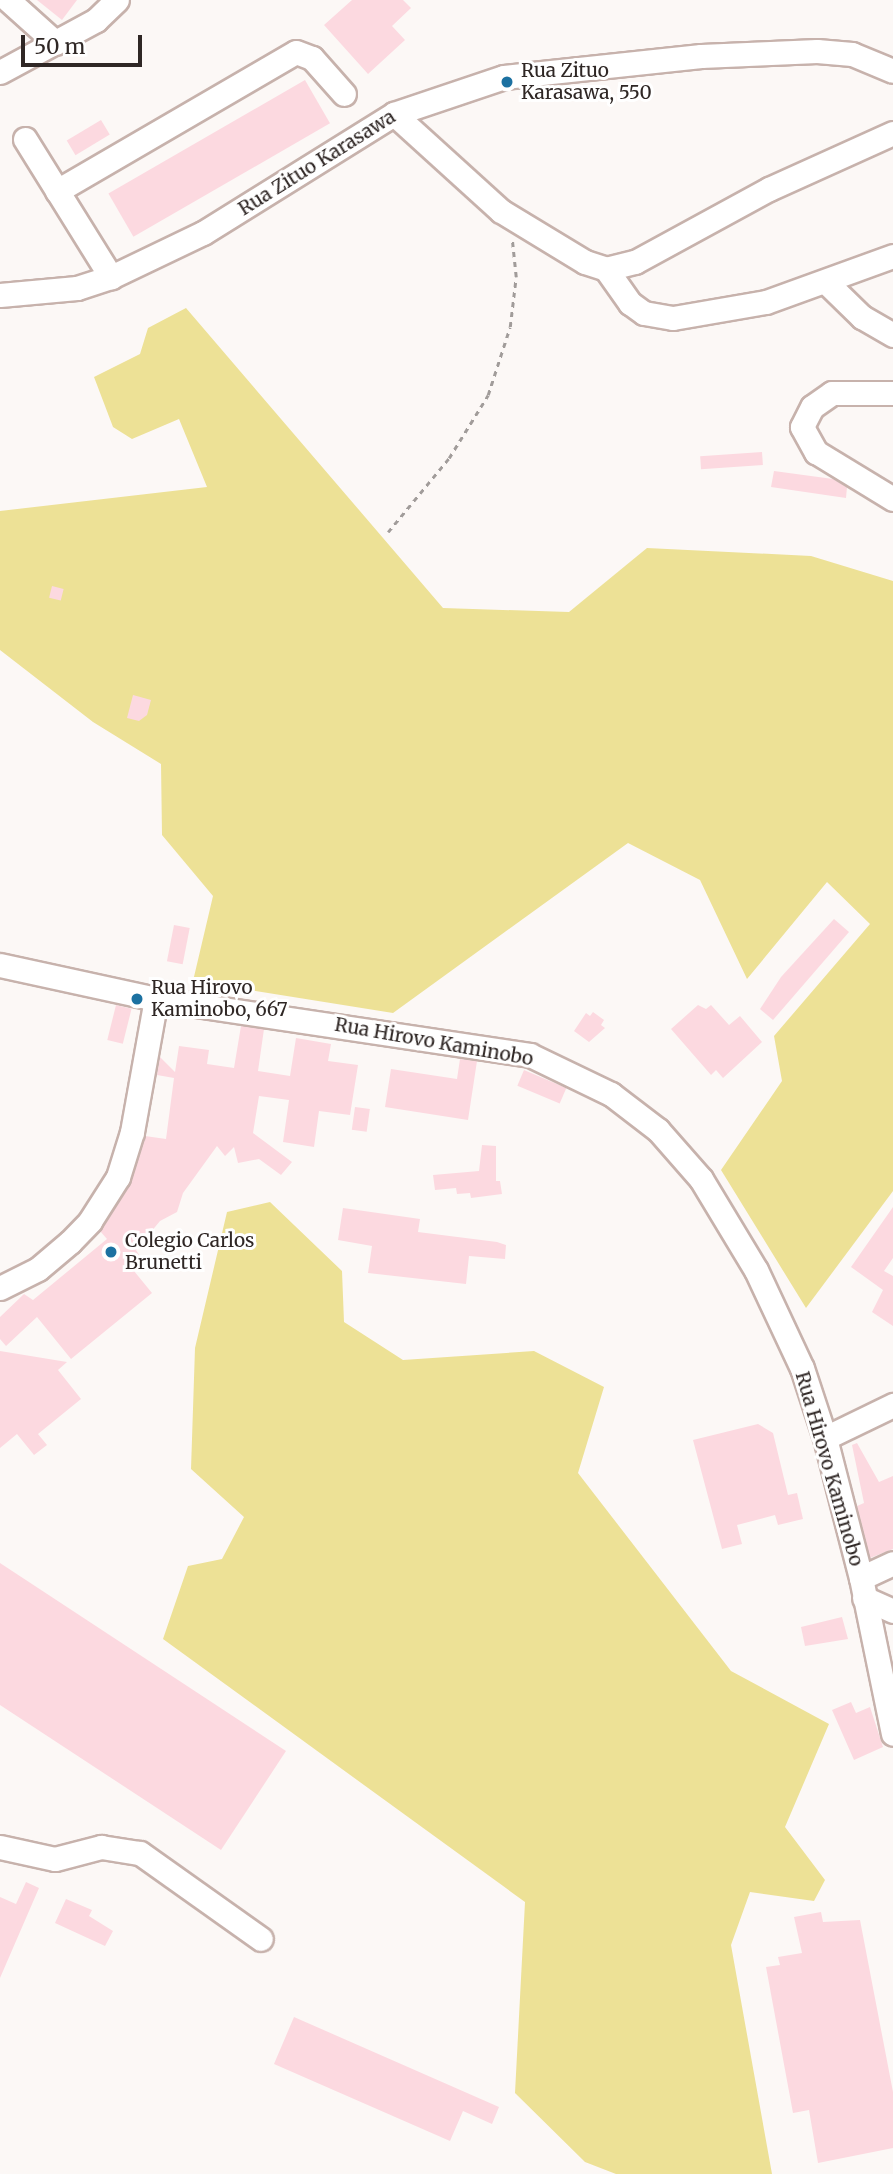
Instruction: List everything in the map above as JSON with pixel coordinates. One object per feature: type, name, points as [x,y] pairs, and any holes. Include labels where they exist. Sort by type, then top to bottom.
[{"type":"street","points":[[0,72],[104,15],[117,0]]},
{"type":"street","points":[[7,7],[56,43]]},
{"type":"street","name":"Rua Zituo Karasawa","points":[[0,295],[77,288],[111,277],[203,233],[394,114],[504,76],[617,63],[817,51],[852,54],[893,71]]},
{"type":"street","points":[[57,191],[296,52],[312,58],[344,94]]},
{"type":"street","points":[[394,114],[500,211],[585,262],[606,269],[635,262],[769,188],[893,133]]},
{"type":"street","points":[[25,139],[111,277]]},
{"type":"street","points":[[606,269],[630,303],[644,313],[673,318],[735,310],[827,283],[893,256]]},
{"type":"street","points":[[827,283],[862,317],[893,335]]},
{"type":"street","points":[[893,393],[832,393],[812,407],[802,427],[816,452],[893,499]]},
{"type":"street","name":"Rua Hirovo Kaminobo","points":[[0,965],[156,999],[530,1055],[611,1094],[658,1130],[701,1179],[788,1335],[825,1438],[862,1588],[893,1734]]},
{"type":"street","points":[[0,1288],[38,1269],[70,1242],[90,1222],[118,1177],[132,1132],[156,999]]},
{"type":"street","points":[[825,1438],[893,1405]]},
{"type":"street","points":[[893,1563],[862,1588],[893,1611]]},
{"type":"street","points":[[0,1847],[47,1858],[67,1858],[101,1847],[140,1853],[261,1939]]},
{"type":"path","points":[[388,532],[467,433],[498,370],[510,327],[516,277],[512,242],[500,211]]},
{"type":"shaded area","points":[[186,308],[443,608],[569,612],[647,548],[811,556],[893,581],[893,1191],[806,1308],[721,1170],[782,1081],[774,1036],[870,924],[827,882],[747,979],[700,880],[628,843],[393,1013],[193,981],[213,896],[162,835],[161,764],[93,722],[0,650],[0,511],[207,487],[179,419],[132,439],[113,427],[94,377],[140,354],[148,328]]},
{"type":"shaded area","points":[[270,1202],[342,1271],[344,1322],[403,1360],[534,1351],[604,1387],[578,1473],[731,1671],[829,1724],[785,1827],[825,1880],[814,1901],[750,1892],[731,1945],[772,2174],[616,2174],[585,2162],[515,2093],[525,1902],[163,1639],[188,1566],[222,1559],[244,1517],[191,1469],[195,1348],[227,1212]]},
{"type":"building","points":[[37,0],[77,0],[62,20]]},
{"type":"building","points":[[352,0],[403,0],[411,8],[392,26],[405,40],[368,74],[324,25]]},
{"type":"building","points":[[305,80],[330,123],[133,237],[108,194]]},
{"type":"building","points":[[101,120],[110,135],[75,155],[67,141]]},
{"type":"building","points":[[762,452],[763,465],[701,469],[700,456]]},
{"type":"building","points":[[774,471],[833,479],[847,487],[846,498],[771,487]]},
{"type":"building","points":[[52,586],[64,589],[61,601],[49,598]]},
{"type":"building","points":[[133,695],[151,700],[147,715],[139,721],[127,718]]},
{"type":"building","points":[[834,919],[849,932],[773,1020],[760,1009],[781,977]]},
{"type":"building","points":[[174,925],[190,928],[183,964],[167,961]]},
{"type":"building","points":[[116,1005],[132,1009],[123,1044],[107,1040]]},
{"type":"building","points":[[698,1005],[706,1009],[711,1005],[729,1025],[740,1016],[762,1042],[723,1078],[716,1070],[711,1075],[671,1029]]},
{"type":"building","points":[[593,1012],[604,1020],[601,1025],[605,1028],[589,1042],[574,1031],[586,1013],[590,1016]]},
{"type":"building","points":[[241,1026],[264,1029],[258,1071],[290,1076],[296,1038],[331,1044],[328,1061],[358,1065],[350,1115],[319,1111],[314,1147],[283,1142],[289,1100],[259,1096],[253,1133],[292,1162],[281,1175],[259,1159],[238,1163],[234,1147],[225,1156],[217,1146],[183,1193],[177,1212],[160,1221],[136,1250],[145,1264],[134,1271],[152,1293],[71,1359],[37,1317],[6,1346],[0,1339],[0,1317],[24,1294],[33,1300],[107,1239],[100,1231],[130,1184],[145,1136],[166,1139],[174,1078],[157,1075],[160,1057],[175,1072],[179,1046],[209,1050],[207,1064],[234,1068]]},
{"type":"building","points":[[460,1059],[477,1061],[468,1120],[385,1107],[391,1069],[457,1079]]},
{"type":"building","points":[[524,1070],[566,1088],[560,1104],[517,1086]]},
{"type":"building","points":[[355,1107],[370,1109],[367,1132],[352,1130]]},
{"type":"building","points":[[482,1145],[496,1146],[496,1181],[500,1181],[502,1194],[471,1198],[470,1193],[457,1194],[456,1188],[435,1190],[433,1175],[479,1171]]},
{"type":"building","points":[[893,1207],[893,1258],[884,1271],[893,1276],[893,1326],[872,1312],[883,1290],[851,1267]]},
{"type":"building","points":[[343,1208],[420,1219],[418,1232],[497,1242],[506,1245],[505,1259],[469,1256],[466,1284],[368,1273],[372,1246],[338,1240]]},
{"type":"building","points":[[0,1351],[67,1362],[58,1370],[81,1399],[38,1434],[47,1445],[34,1455],[17,1434],[0,1448]]},
{"type":"building","points":[[758,1424],[773,1433],[788,1495],[797,1493],[803,1519],[778,1525],[775,1515],[737,1525],[742,1544],[722,1549],[693,1440]]},
{"type":"building","points":[[857,1443],[879,1482],[893,1476],[893,1549],[870,1558],[857,1506],[864,1503],[852,1445]]},
{"type":"building","points":[[0,1563],[286,1751],[221,1850],[0,1705]]},
{"type":"building","points":[[842,1617],[848,1639],[805,1646],[801,1627]]},
{"type":"building","points":[[851,1702],[856,1713],[870,1707],[883,1747],[854,1760],[832,1710]]},
{"type":"building","points":[[26,1882],[39,1888],[0,1978],[0,1897],[16,1904]]},
{"type":"building","points":[[66,1899],[92,1910],[89,1916],[113,1931],[105,1946],[55,1923]]},
{"type":"building","points":[[821,1912],[823,1922],[860,1920],[893,2092],[893,2148],[818,2163],[809,2110],[793,2113],[766,1967],[780,1965],[778,1957],[802,1953],[794,1917]]},
{"type":"building","points":[[294,2017],[499,2107],[492,2124],[463,2111],[450,2141],[274,2064]]},
{"type":"place","name":"Rua Zituo Karasawa, 550","points":[[507,82]]},
{"type":"place","name":"Rua Hirovo Kaminobo, 667","points":[[137,999]]},
{"type":"place","name":"Colegio Carlos Brunetti","points":[[111,1252]]}]
